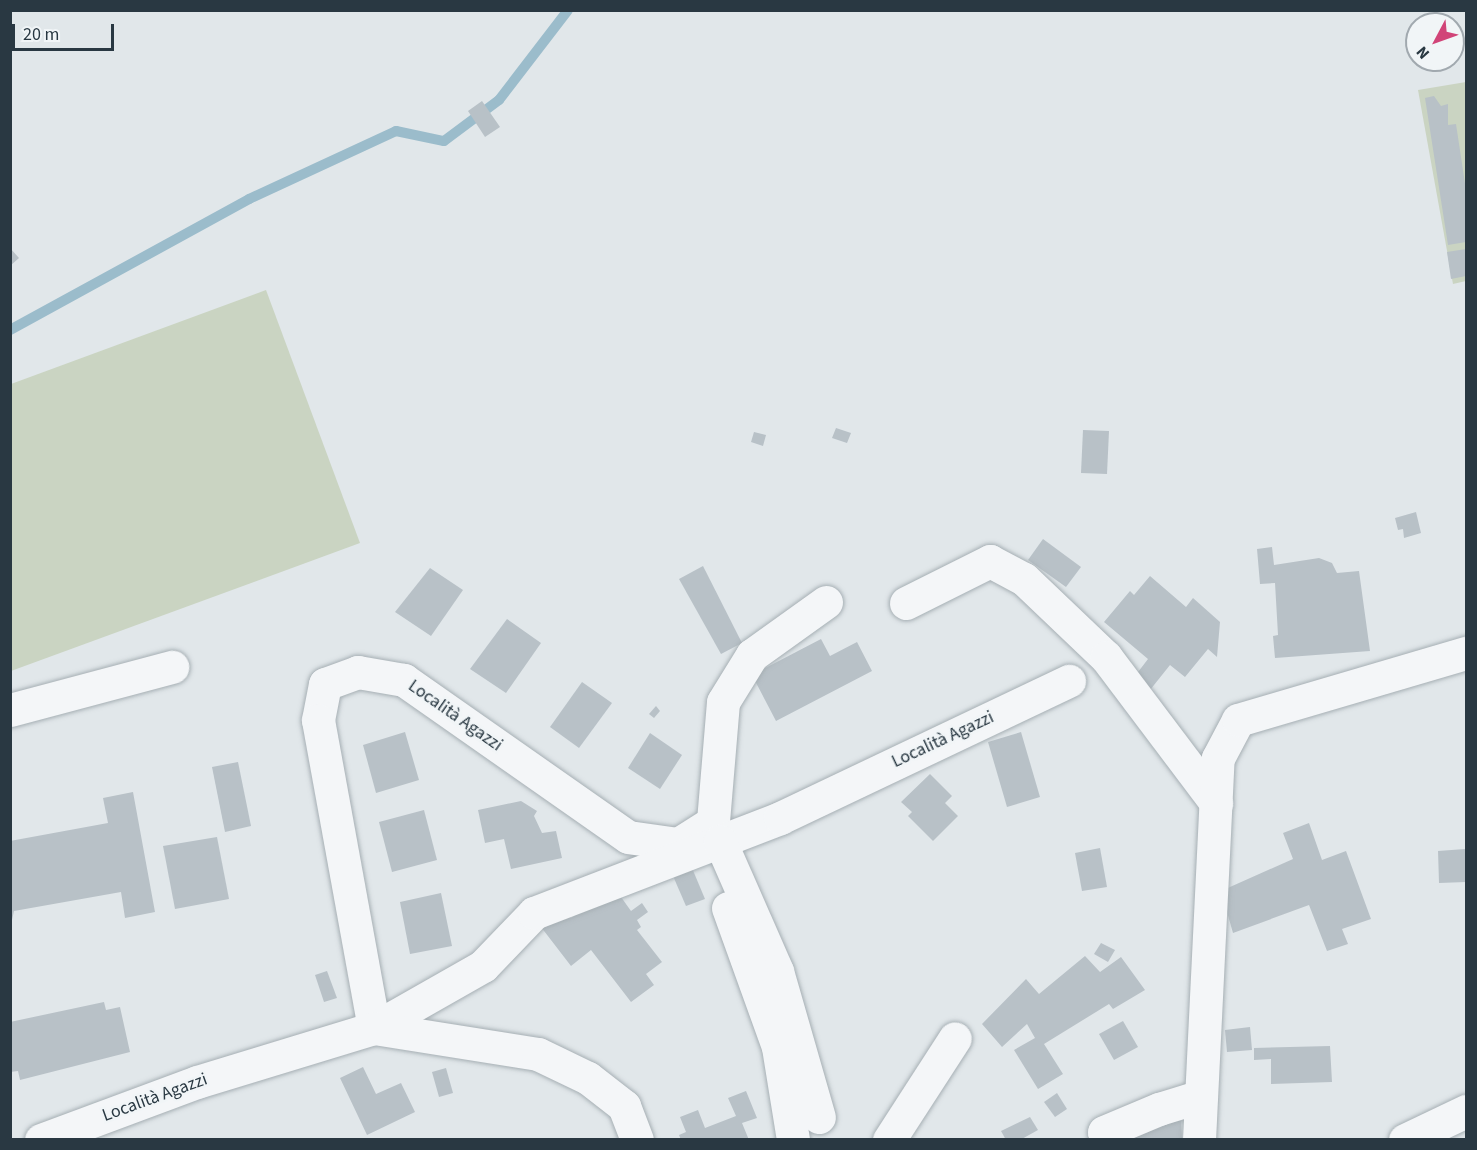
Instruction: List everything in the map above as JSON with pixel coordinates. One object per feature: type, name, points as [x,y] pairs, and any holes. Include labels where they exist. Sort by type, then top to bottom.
[{"type":"street","points":[[906,603],[990,561],[1024,579],[1106,657],[1216,803]]},
{"type":"street","name":"Località Agazzi","points":[[374,1028],[318,720],[325,684],[358,672],[404,680],[628,837],[678,844],[713,822],[723,702],[752,655],[826,602]]},
{"type":"street","points":[[1199,1140],[1218,758],[1239,720],[1467,653]]},
{"type":"street","points":[[10,710],[172,667]]},
{"type":"street","name":"Località Agazzi","points":[[41,1140],[197,1082],[374,1028],[483,966],[534,913],[780,818],[1069,681]]},
{"type":"street","points":[[720,841],[777,970],[819,1117]]},
{"type":"street","points":[[715,874],[778,1047],[793,1140]]},
{"type":"street","name":"Località Agazzi","points":[[374,1028],[538,1054],[588,1078],[624,1106],[637,1140]]},
{"type":"street","points":[[890,1140],[955,1038]]},
{"type":"street","points":[[1109,1140],[1104,1132],[1159,1108],[1201,1096]]},
{"type":"street","points":[[1405,1140],[1467,1111]]},
{"type":"green space","points":[[1466,82],[1466,281],[1453,284],[1418,90]]},
{"type":"green space","points":[[266,290],[360,543],[11,671],[11,384]]},
{"type":"building","points":[[1434,96],[1441,106],[1448,104],[1448,125],[1456,124],[1466,190],[1466,242],[1448,245],[1425,98]]},
{"type":"building","points":[[482,101],[500,127],[485,137],[468,111]]},
{"type":"building","points":[[10,248],[19,258],[10,266]]},
{"type":"building","points":[[1466,249],[1466,276],[1451,279],[1447,252]]},
{"type":"building","points":[[836,428],[851,433],[847,443],[832,438]]},
{"type":"building","points":[[1083,430],[1109,431],[1107,474],[1081,473]]},
{"type":"building","points":[[754,432],[766,435],[763,446],[751,442]]},
{"type":"building","points":[[1416,512],[1421,533],[1404,538],[1403,529],[1398,530],[1395,518]]},
{"type":"building","points":[[1043,539],[1081,567],[1066,587],[1028,560]]},
{"type":"building","points":[[1272,547],[1274,565],[1319,558],[1332,563],[1337,573],[1359,571],[1370,651],[1275,658],[1273,636],[1278,635],[1275,583],[1260,584],[1257,549]]},
{"type":"building","points":[[703,566],[742,643],[721,654],[679,579]]},
{"type":"building","points":[[430,568],[463,590],[431,636],[395,612]]},
{"type":"building","points":[[1150,576],[1186,607],[1193,598],[1220,622],[1217,657],[1208,649],[1185,677],[1170,665],[1150,690],[1135,676],[1148,659],[1104,622],[1130,591],[1134,595]]},
{"type":"building","points":[[507,619],[541,643],[506,693],[470,669]]},
{"type":"building","points":[[821,639],[830,656],[857,642],[872,671],[776,721],[752,675]]},
{"type":"building","points":[[582,682],[612,703],[579,748],[550,727]]},
{"type":"building","points":[[656,706],[660,711],[654,718],[649,714]]},
{"type":"building","points":[[405,732],[419,780],[376,793],[363,745]]},
{"type":"building","points":[[1021,732],[1040,797],[1007,807],[988,742]]},
{"type":"building","points":[[650,733],[682,755],[660,789],[628,768]]},
{"type":"building","points":[[238,762],[251,826],[225,832],[212,767]]},
{"type":"building","points":[[930,774],[952,796],[945,803],[958,816],[933,841],[908,816],[912,812],[901,802]]},
{"type":"building","points":[[133,792],[155,912],[125,918],[121,892],[14,911],[10,929],[10,841],[108,823],[103,798]]},
{"type":"building","points":[[521,801],[537,811],[534,816],[542,833],[556,831],[562,858],[511,869],[504,839],[485,843],[478,810]]},
{"type":"building","points":[[424,810],[437,860],[392,872],[379,822]]},
{"type":"building","points":[[1309,823],[1322,860],[1346,851],[1371,919],[1342,929],[1348,944],[1327,951],[1309,905],[1233,933],[1221,891],[1293,859],[1283,833]]},
{"type":"building","points":[[217,837],[229,899],[175,909],[163,846]]},
{"type":"building","points":[[1100,848],[1107,887],[1082,891],[1075,853]]},
{"type":"building","points":[[1465,849],[1466,882],[1439,883],[1438,851]]},
{"type":"building","points":[[692,868],[705,899],[686,906],[673,876]]},
{"type":"building","points":[[616,890],[631,911],[642,903],[648,912],[637,920],[641,927],[637,930],[662,962],[646,974],[654,985],[631,1002],[591,950],[571,966],[541,927],[568,913],[571,918]]},
{"type":"building","points":[[441,893],[452,946],[410,954],[400,902]]},
{"type":"building","points":[[1101,943],[1115,950],[1108,962],[1094,954]]},
{"type":"building","points":[[1085,956],[1100,972],[1121,957],[1145,990],[1113,1009],[1109,1004],[1044,1044],[1063,1074],[1038,1089],[1014,1050],[1035,1038],[1027,1024],[1002,1047],[982,1024],[1026,979],[1039,994]]},
{"type":"building","points":[[327,971],[337,998],[324,1002],[315,975]]},
{"type":"building","points":[[104,1002],[106,1010],[120,1007],[130,1052],[20,1080],[18,1071],[10,1072],[10,1022]]},
{"type":"building","points":[[1123,1021],[1138,1047],[1114,1060],[1099,1034]]},
{"type":"building","points":[[1250,1027],[1252,1050],[1227,1052],[1225,1030]]},
{"type":"building","points":[[1330,1046],[1332,1082],[1271,1084],[1271,1059],[1254,1060],[1254,1048]]},
{"type":"building","points":[[363,1067],[376,1094],[401,1083],[415,1112],[367,1135],[340,1078]]},
{"type":"building","points":[[446,1068],[453,1093],[439,1097],[432,1072]]},
{"type":"building","points":[[746,1091],[757,1118],[742,1123],[749,1140],[681,1140],[679,1135],[686,1132],[680,1117],[698,1110],[705,1128],[736,1116],[728,1098]]},
{"type":"building","points":[[1057,1093],[1067,1109],[1055,1117],[1044,1102]]},
{"type":"building","points":[[1181,1115],[1182,1140],[1125,1140]]},
{"type":"building","points":[[1030,1117],[1038,1130],[1020,1140],[1006,1140],[1001,1131]]},
{"type":"waterway","points":[[10,330],[249,199],[396,131],[444,141],[499,100],[568,10]]}]
